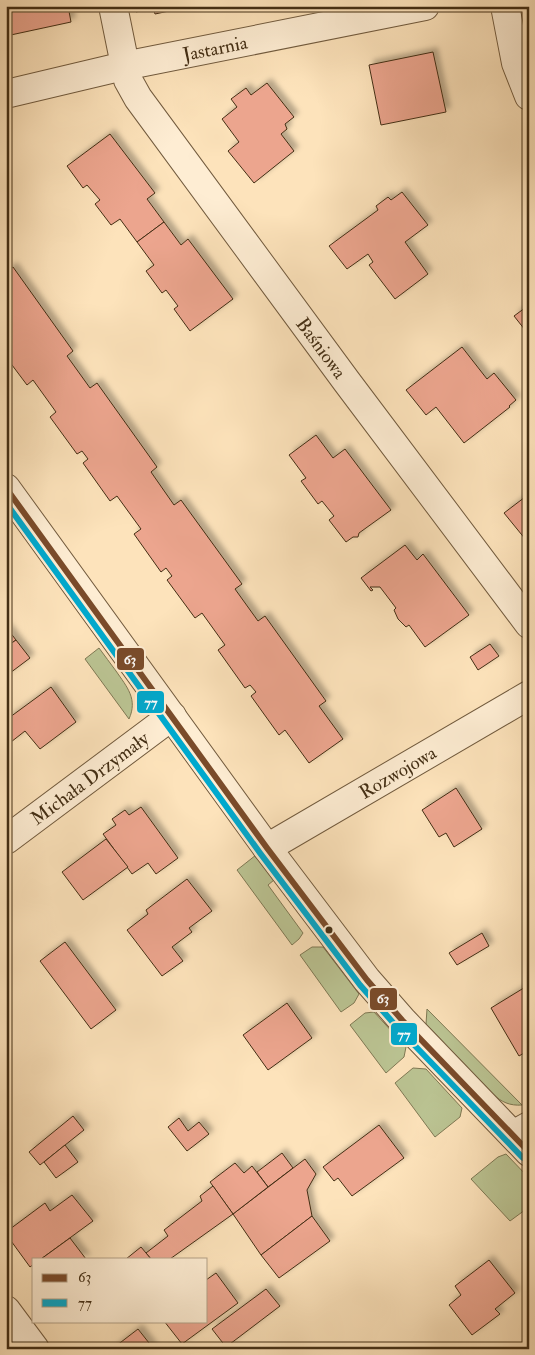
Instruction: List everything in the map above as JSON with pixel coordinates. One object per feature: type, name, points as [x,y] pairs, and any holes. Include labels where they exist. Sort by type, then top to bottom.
[{"type":"street","name":"Baśniowa","points":[[113,6],[124,66],[128,80],[138,98],[341,374],[529,624]]},
{"type":"street","name":"Jastarnia","points":[[6,94],[124,66],[425,6]]},
{"type":"street","points":[[504,6],[516,63],[529,96]]},
{"type":"street","points":[[6,488],[267,848],[366,980],[402,1020],[524,1138]]},
{"type":"street","name":"Rozwojowa","points":[[267,848],[529,695]]},
{"type":"street","name":"Michała Drzymały","points":[[6,840],[172,716]]},
{"type":"street","points":[[8,1315],[35,1349]]},
{"type":"green space","points":[[99,648],[124,682],[130,694],[132,705],[129,719],[85,659]]},
{"type":"green space","points":[[256,855],[274,880],[268,885],[303,933],[292,945],[237,870]]},
{"type":"green space","points":[[312,947],[323,947],[359,994],[354,1003],[341,1012],[300,955]]},
{"type":"green space","points":[[427,1009],[522,1105],[506,1103],[493,1094],[426,1024]]},
{"type":"green space","points":[[374,1012],[406,1047],[404,1057],[386,1073],[350,1025],[365,1013]]},
{"type":"green space","points":[[413,1068],[426,1069],[462,1108],[460,1117],[435,1137],[395,1083]]},
{"type":"green space","points":[[506,1154],[529,1178],[529,1207],[510,1221],[471,1179],[498,1157]]},
{"type":"building","points":[[6,6],[68,6],[71,22],[6,36]]},
{"type":"building","points":[[135,6],[183,6],[183,8],[155,14],[153,8],[136,12]]},
{"type":"building","points":[[433,52],[446,112],[381,125],[369,65]]},
{"type":"building","points":[[267,83],[294,117],[285,124],[287,129],[281,134],[294,151],[254,183],[228,151],[239,142],[222,119],[237,107],[231,99],[246,88],[251,95]]},
{"type":"building","points":[[110,134],[155,193],[147,199],[164,222],[137,242],[120,219],[111,225],[95,204],[100,200],[87,185],[83,188],[67,166]]},
{"type":"building","points":[[402,192],[428,225],[405,242],[428,274],[395,299],[369,265],[373,262],[368,254],[347,269],[329,246],[378,210],[376,206],[388,197],[391,200]]},
{"type":"building","points":[[164,222],[181,245],[188,239],[233,299],[190,331],[174,309],[178,306],[166,290],[162,293],[146,271],[154,265],[137,242]]},
{"type":"building","points":[[13,267],[73,351],[67,356],[90,388],[97,383],[157,467],[151,472],[174,505],[181,500],[242,584],[235,589],[258,621],[265,616],[326,701],[319,706],[343,739],[309,763],[285,730],[279,735],[251,696],[256,692],[250,685],[245,688],[218,650],[225,645],[202,613],[195,618],[167,580],[172,576],[166,568],[161,572],[134,534],[141,529],[117,496],[110,501],[83,463],[88,459],[82,451],[77,454],[50,417],[56,412],[33,380],[27,385],[6,357],[6,271]]},
{"type":"building","points":[[529,305],[529,335],[514,316]]},
{"type":"building","points":[[462,347],[487,379],[494,373],[516,400],[510,407],[464,443],[436,407],[426,415],[406,390]]},
{"type":"building","points":[[316,435],[333,458],[345,449],[391,510],[359,533],[358,537],[353,537],[346,542],[329,520],[334,516],[322,501],[318,504],[301,481],[306,478],[289,455]]},
{"type":"building","points":[[529,494],[529,538],[526,540],[504,513]]},
{"type":"building","points":[[405,545],[417,560],[423,554],[469,615],[425,647],[409,625],[406,627],[398,619],[394,610],[396,608],[380,587],[370,587],[373,590],[371,591],[361,578]]},
{"type":"building","points":[[6,627],[16,640],[6,647]]},
{"type":"building","points":[[16,640],[30,658],[6,676],[6,647]]},
{"type":"building","points":[[490,644],[499,656],[478,670],[470,657]]},
{"type":"building","points":[[51,687],[76,722],[40,749],[25,731],[11,742],[6,735],[6,720]]},
{"type":"building","points":[[456,788],[482,829],[454,847],[446,833],[439,837],[422,810]]},
{"type":"building","points":[[141,807],[178,858],[156,874],[148,863],[132,874],[103,834],[116,825],[112,819],[125,810],[129,815]]},
{"type":"building","points":[[106,839],[128,867],[83,900],[62,872]]},
{"type":"building","points":[[187,879],[212,911],[189,928],[192,932],[172,947],[183,961],[162,976],[127,930],[148,914],[146,910]]},
{"type":"building","points":[[482,933],[489,946],[457,965],[449,953]]},
{"type":"building","points":[[65,942],[116,1010],[91,1029],[40,961]]},
{"type":"building","points":[[527,986],[529,989],[529,1050],[519,1056],[491,1008]]},
{"type":"building","points":[[287,1003],[312,1038],[268,1070],[243,1035]]},
{"type":"building","points":[[73,1116],[84,1130],[40,1165],[29,1152]]},
{"type":"building","points":[[179,1118],[188,1131],[199,1122],[209,1134],[187,1151],[168,1127]]},
{"type":"building","points":[[379,1125],[404,1158],[352,1196],[338,1178],[334,1181],[323,1167]]},
{"type":"building","points":[[65,1145],[78,1162],[56,1178],[44,1162]]},
{"type":"building","points":[[282,1153],[293,1168],[268,1187],[257,1172]]},
{"type":"building","points":[[305,1159],[316,1174],[307,1190],[312,1216],[261,1255],[233,1214]]},
{"type":"building","points":[[235,1163],[244,1173],[252,1166],[268,1187],[233,1214],[210,1182]]},
{"type":"building","points":[[213,1186],[233,1214],[171,1258],[150,1258],[146,1253],[168,1236],[164,1230],[202,1201],[200,1196]]},
{"type":"building","points":[[72,1195],[93,1221],[42,1258],[32,1258],[32,1266],[30,1267],[6,1232],[45,1203],[50,1211]]},
{"type":"building","points":[[312,1216],[330,1241],[279,1278],[261,1255]]},
{"type":"building","points":[[70,1238],[85,1258],[42,1258]]},
{"type":"building","points":[[141,1247],[150,1258],[127,1258]]},
{"type":"building","points":[[489,1260],[515,1293],[495,1309],[500,1314],[472,1335],[449,1305],[461,1295],[455,1286]]},
{"type":"building","points":[[216,1273],[238,1303],[182,1344],[165,1322],[208,1322],[208,1279]]},
{"type":"building","points":[[266,1289],[280,1306],[226,1347],[212,1329]]},
{"type":"building","points":[[138,1329],[152,1349],[112,1349]]},
{"type":"transit line","name":"63","points":[[6,488],[267,848],[367,980],[402,1020],[529,1152]]},
{"type":"transit line","name":"77","points":[[6,503],[260,853],[360,985],[396,1026],[523,1158]]}]
